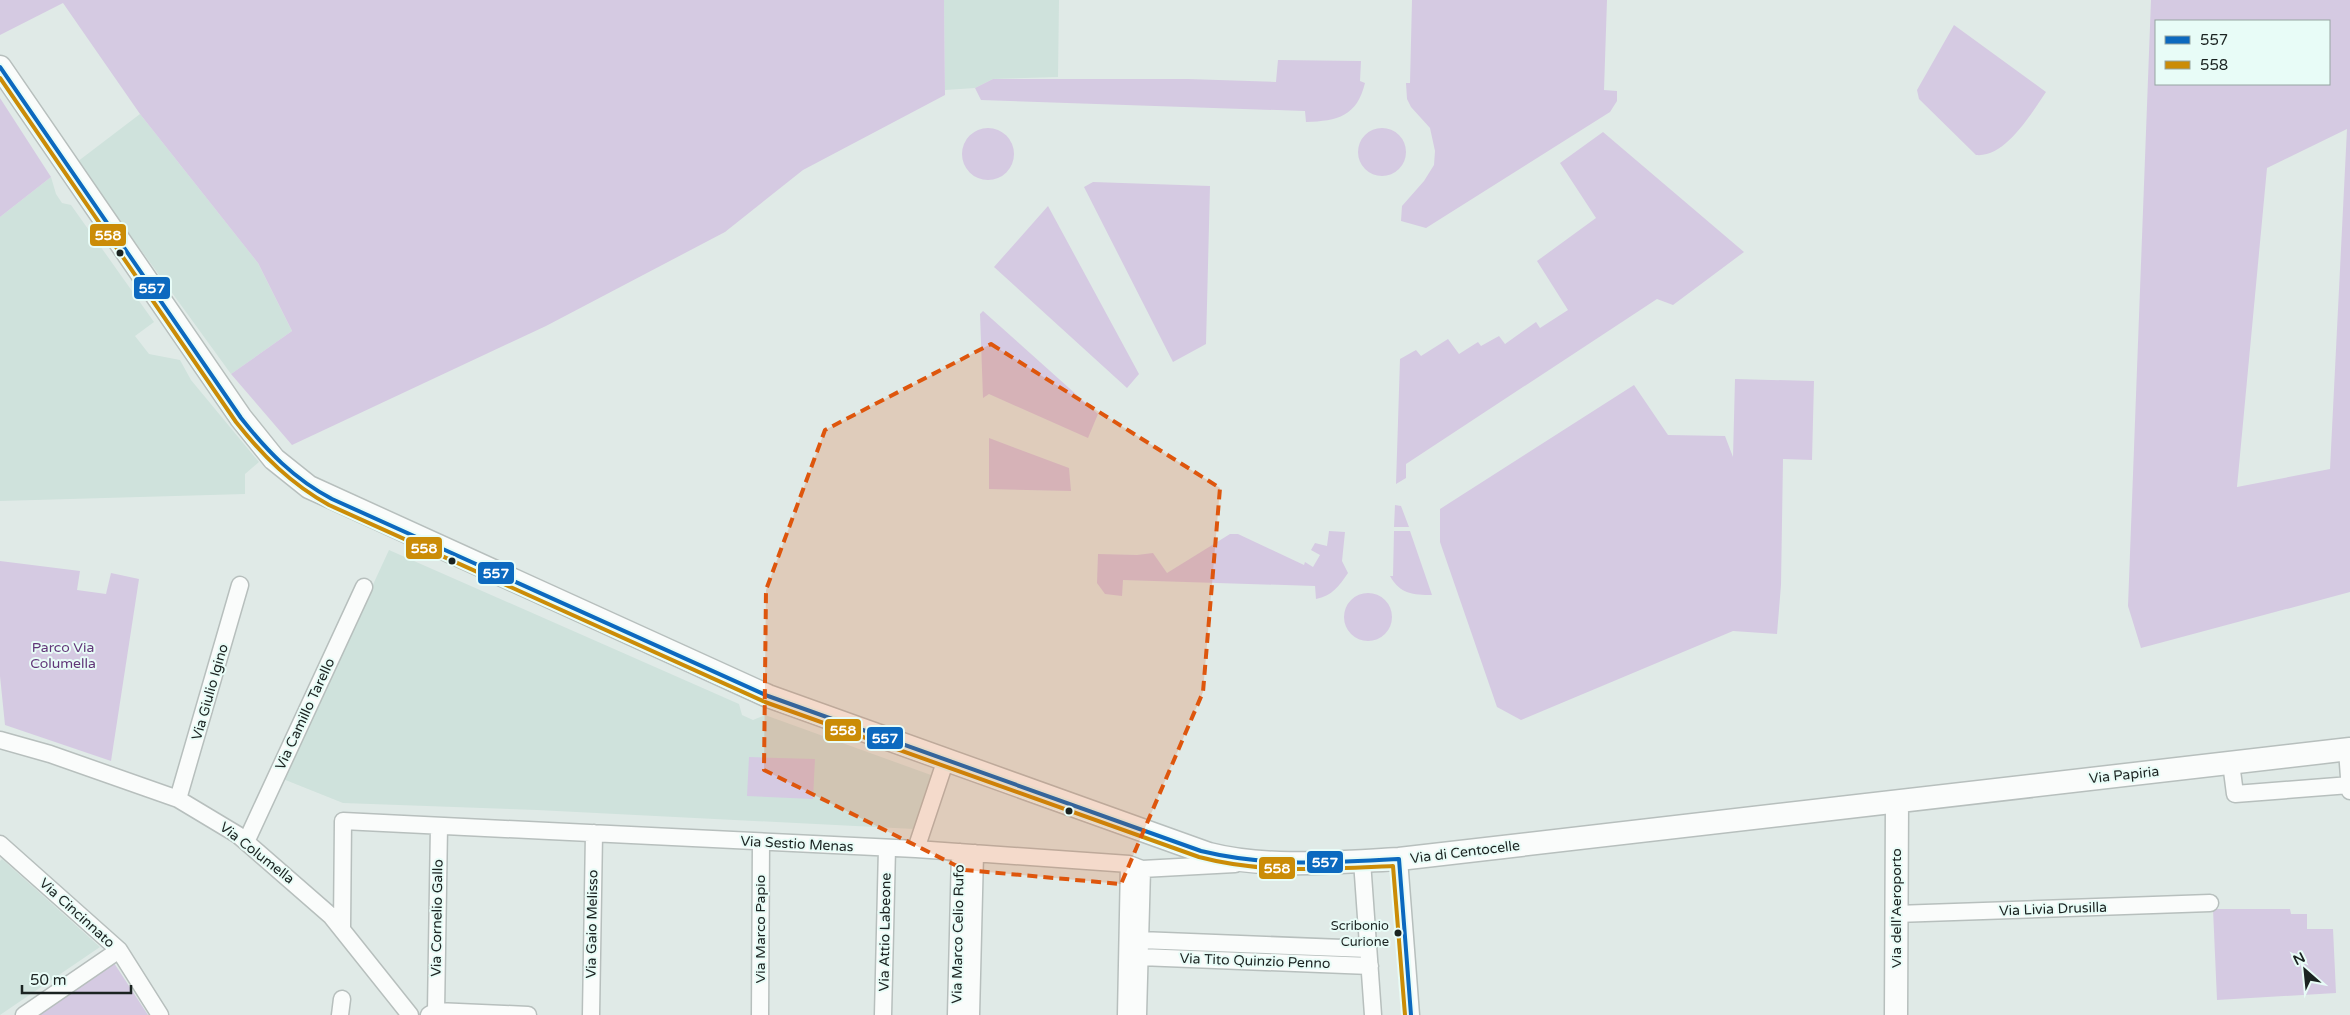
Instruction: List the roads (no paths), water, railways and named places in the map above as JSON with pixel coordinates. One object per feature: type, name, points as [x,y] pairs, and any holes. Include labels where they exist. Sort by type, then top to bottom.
[{"type":"street","name":"Via di Centocelle","points":[[0,66],[240,418],[269,454],[298,480],[332,499],[768,696],[1201,851],[1234,860],[1250,862],[1399,859],[1897,802]]},
{"type":"street","name":"Via Giulio Igino","points":[[178,799],[240,585]]},
{"type":"street","name":"Via Camillo Tarello","points":[[246,842],[364,587]]},
{"type":"street","name":"Via Columella","points":[[0,740],[50,754],[178,799],[216,820],[299,886],[342,927],[410,1015]]},
{"type":"street","points":[[2231,762],[2235,794],[2350,788],[2348,749]]},
{"type":"street","name":"Via Papiria","points":[[1897,802],[2348,749]]},
{"type":"street","points":[[916,849],[946,759]]},
{"type":"street","name":"Via dell'Aeroporto","points":[[1896,1015],[1897,802]]},
{"type":"street","name":"Via Sestio Menas","points":[[342,927],[343,821],[916,849],[1135,867],[1209,867],[1250,862]]},
{"type":"street","name":"Via Cornelio Gallo","points":[[432,1013],[439,826]]},
{"type":"street","name":"Via Gaio Melisso","points":[[591,1015],[594,833]]},
{"type":"street","name":"Via Marco Papio","points":[[760,842],[760,1015]]},
{"type":"street","name":"Via Cincinnato","points":[[0,844],[118,950],[160,1015]]},
{"type":"street","name":"Via Attio Labeone","points":[[883,1015],[887,848]]},
{"type":"street","name":"Via Marco Celio Rufo","points":[[956,1015],[968,853]]},
{"type":"street","name":"Via Marco Celio Rufo","points":[[968,853],[971,1015]]},
{"type":"street","points":[[1399,859],[1411,1015]]},
{"type":"street","points":[[1362,861],[1373,1015]]},
{"type":"street","points":[[1135,867],[1140,940],[1138,1015]]},
{"type":"street","points":[[1126,1015],[1135,867]]},
{"type":"street","name":"Via Livia Drusilla","points":[[1896,914],[2210,904]]},
{"type":"street","name":"Via Tito Quinzio Penno","points":[[1140,940],[1368,949]]},
{"type":"street","points":[[24,1015],[118,950]]},
{"type":"street","name":"Via Tito Quinzio Penno","points":[[1140,957],[1370,966]]},
{"type":"street","points":[[432,1013],[528,1015]]},
{"type":"place","name":"Scribonio Curione","points":[[1398,933]]},
{"type":"park label","name":"Parco Via Columella","points":[[63,656]]}]
